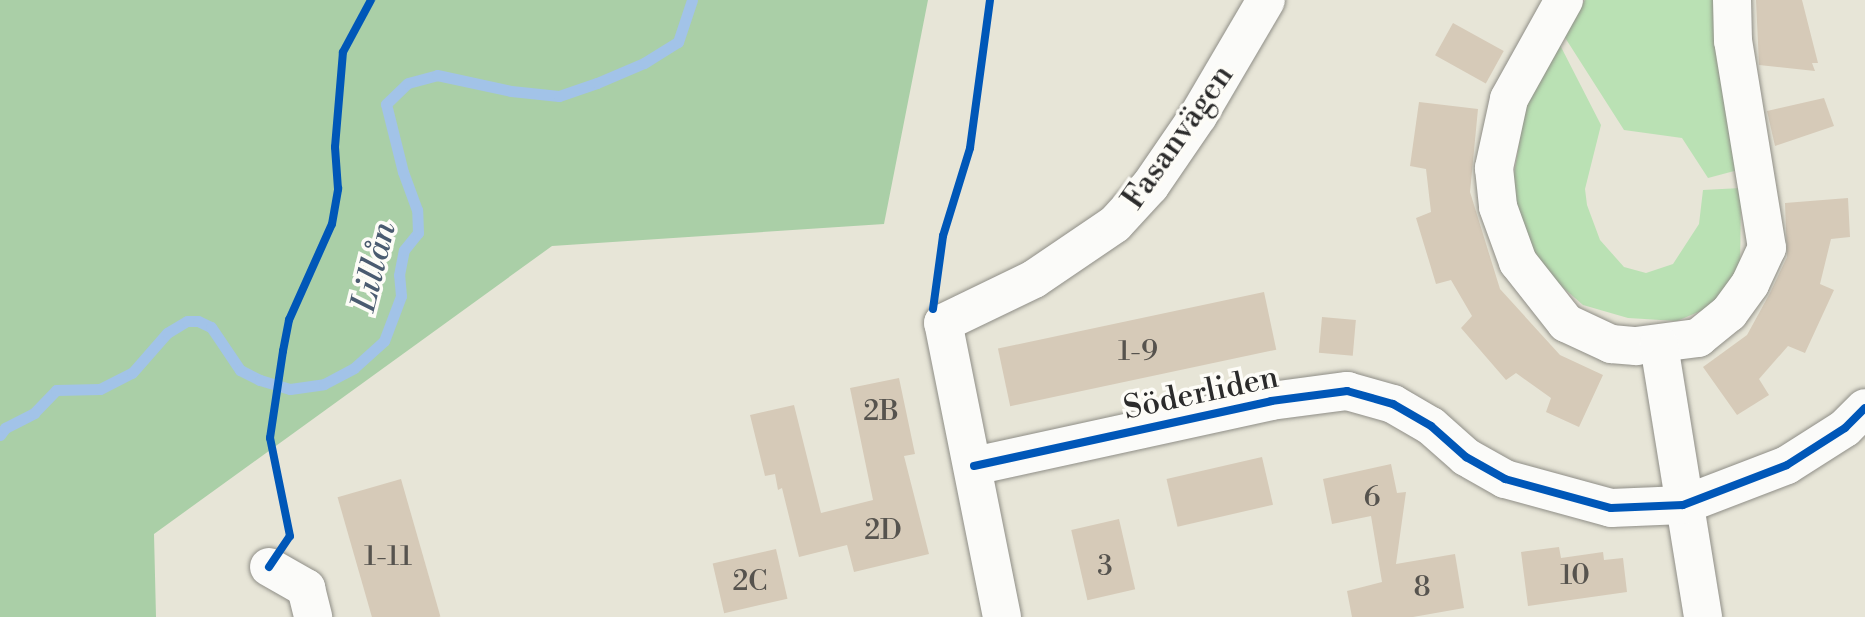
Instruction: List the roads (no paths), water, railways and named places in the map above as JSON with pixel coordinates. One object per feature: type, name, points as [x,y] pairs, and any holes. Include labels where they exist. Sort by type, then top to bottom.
[{"type":"street","name":"Fasanvägen","points":[[974,466],[943,323],[1034,279],[1115,224],[1150,186],[1198,116],[1266,0]]},
{"type":"street","points":[[1564,0],[1509,99],[1494,168],[1498,207],[1518,262],[1566,323],[1611,344],[1659,345],[1698,338],[1729,313],[1750,284],[1767,248],[1733,41],[1732,0]]},
{"type":"street","points":[[1659,345],[1703,617]]},
{"type":"street","name":"Söderliden","points":[[974,466],[1271,401],[1347,391],[1393,404],[1431,426],[1466,457],[1505,479],[1611,508],[1683,505],[1787,465],[1845,428],[1865,408]]},
{"type":"street","points":[[974,466],[1002,617]]},
{"type":"street","points":[[269,567],[306,588],[313,617]]},
{"type":"waterway","name":"Lillån","points":[[0,435],[5,428],[34,413],[56,390],[100,389],[132,373],[167,333],[187,321],[198,321],[211,327],[240,370],[290,389],[324,384],[354,368],[384,341],[401,296],[399,275],[404,250],[418,233],[417,210],[403,172],[386,104],[408,83],[437,75],[511,91],[559,96],[644,63],[678,42],[692,0]]}]
